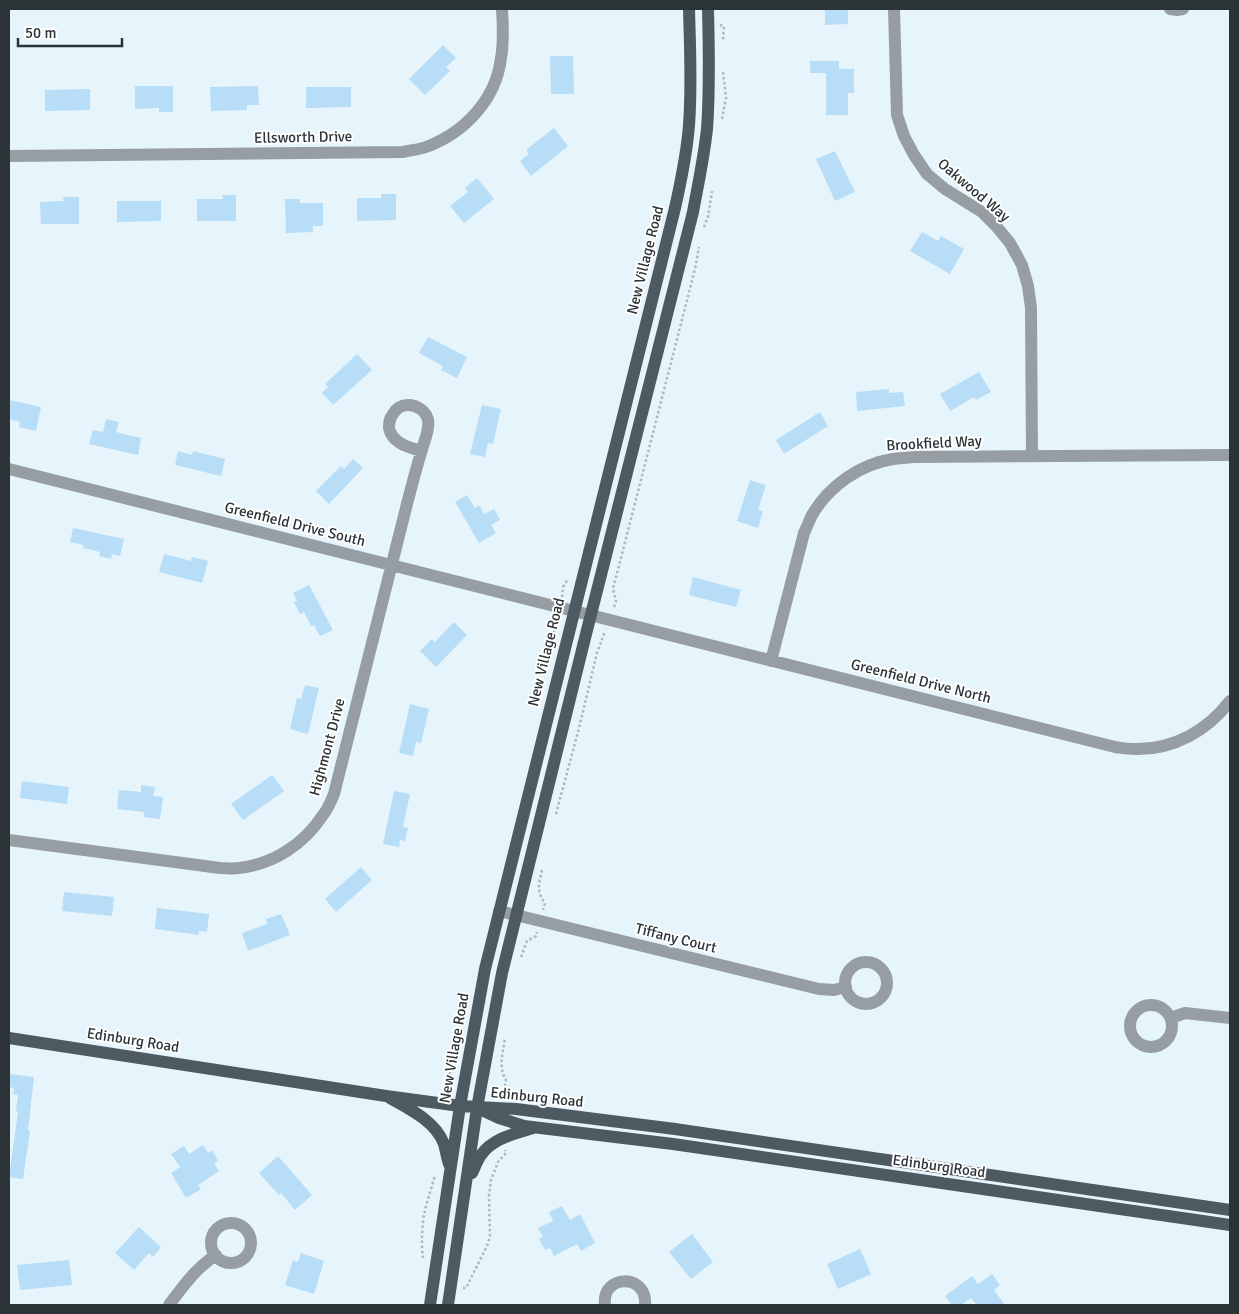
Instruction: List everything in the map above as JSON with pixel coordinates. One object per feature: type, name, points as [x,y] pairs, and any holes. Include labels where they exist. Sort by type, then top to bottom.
[{"type":"main road","name":"New Village Road","points":[[430,1305],[460,1106],[485,969],[684,168],[690,100],[689,9]]},
{"type":"main road","points":[[448,1305],[477,1108],[502,973],[690,222],[701,170],[707,128],[708,15]]},
{"type":"main road","name":"Edinburg Road","points":[[9,1038],[386,1096],[477,1108],[526,1111],[675,1129],[1230,1210]]},
{"type":"main road","points":[[386,1096],[412,1111],[434,1128],[444,1144],[449,1164],[449,1178]]},
{"type":"main road","name":"Edinburg Road","points":[[477,1108],[499,1118],[536,1128],[673,1144],[1230,1225]]},
{"type":"main road","points":[[466,1184],[480,1156],[487,1147],[500,1139],[536,1128]]},
{"type":"street","name":"Ellsworth Drive","points":[[9,156],[403,152],[424,148],[460,129],[476,114],[488,96],[496,81],[501,60],[503,41],[502,9]]},
{"type":"street","name":"Oakwood Way","points":[[894,9],[897,115],[904,136],[914,156],[927,174],[944,189],[982,212],[996,226],[1010,243],[1022,265],[1028,286],[1031,308],[1032,456]]},
{"type":"street","points":[[1170,9],[1184,9]]},
{"type":"street","name":"Highmont Drive","points":[[9,840],[220,868],[240,868],[261,864],[281,855],[310,832],[325,813],[334,794],[421,451]]},
{"type":"street","name":"Brookfield Way","points":[[771,661],[804,533],[812,515],[824,498],[838,484],[873,464],[893,459],[913,458],[1230,455]]},
{"type":"street","name":"Greenfield Drive South","points":[[9,468],[591,616]]},
{"type":"street","name":"Greenfield Drive North","points":[[591,616],[1115,747],[1135,749],[1172,744],[1191,736],[1207,725],[1222,712],[1230,701]]},
{"type":"street","name":"Tiffany Court","points":[[499,911],[819,989],[834,990],[846,987]]},
{"type":"street","points":[[1171,1018],[1185,1014],[1230,1018]]},
{"type":"street","points":[[169,1305],[185,1283],[207,1261],[216,1255]]},
{"type":"street","points":[[605,1305],[605,1297],[608,1290],[618,1282],[625,1281],[636,1284],[644,1292],[645,1305]]},
{"type":"path","points":[[708,15],[724,26],[723,46]]},
{"type":"path","points":[[721,125],[726,98],[723,64]]},
{"type":"path","points":[[701,235],[708,217],[712,186]]},
{"type":"path","points":[[556,813],[597,653],[616,601],[613,589],[700,243]]},
{"type":"path","points":[[520,960],[527,941],[536,936],[538,921],[545,903],[539,892],[543,866]]},
{"type":"path","points":[[501,1109],[506,1080],[501,1066],[506,1031]]},
{"type":"path","points":[[451,1289],[466,1288],[487,1246],[490,1236],[489,1196],[491,1180],[498,1162],[506,1153],[500,1139]]},
{"type":"path","points":[[423,1262],[422,1248],[425,1211],[435,1173]]},
{"type":"building","points":[[825,9],[848,9],[848,24],[825,25]]},
{"type":"building","points":[[443,45],[456,58],[446,67],[450,71],[425,95],[409,79]]},
{"type":"building","points":[[550,56],[573,56],[574,94],[551,94]]},
{"type":"building","points":[[810,61],[839,61],[839,69],[854,69],[854,93],[848,93],[848,115],[826,115],[826,73],[810,73]]},
{"type":"building","points":[[135,86],[173,86],[173,112],[159,112],[159,108],[135,109]]},
{"type":"building","points":[[258,86],[259,105],[247,105],[247,110],[211,111],[210,87]]},
{"type":"building","points":[[306,87],[351,87],[351,107],[306,108]]},
{"type":"building","points":[[90,89],[90,110],[45,111],[45,90]]},
{"type":"building","points":[[554,128],[568,146],[531,176],[520,161],[529,154],[526,150]]},
{"type":"building","points":[[835,151],[855,192],[835,201],[816,159]]},
{"type":"building","points":[[477,178],[494,199],[464,223],[450,206],[468,192],[465,188]]},
{"type":"building","points":[[381,194],[396,194],[396,220],[357,221],[357,198],[381,198]]},
{"type":"building","points":[[222,195],[236,195],[236,221],[197,221],[197,199],[223,199]]},
{"type":"building","points":[[63,197],[79,197],[79,224],[41,224],[40,202],[64,201]]},
{"type":"building","points":[[285,199],[299,199],[300,203],[323,203],[323,226],[313,226],[313,232],[286,233]]},
{"type":"building","points":[[117,201],[161,201],[161,221],[117,222]]},
{"type":"building","points":[[922,232],[938,241],[941,236],[964,249],[950,274],[910,251]]},
{"type":"building","points":[[428,337],[467,357],[457,378],[441,370],[443,366],[419,353]]},
{"type":"building","points":[[357,354],[372,370],[333,405],[322,393],[328,387],[325,384]]},
{"type":"building","points":[[979,372],[991,392],[976,400],[974,397],[950,411],[940,394]]},
{"type":"building","points":[[889,389],[889,393],[903,392],[905,406],[857,411],[856,392]]},
{"type":"building","points":[[9,400],[41,407],[36,431],[19,427],[20,422],[9,419]]},
{"type":"building","points":[[482,405],[501,409],[493,444],[488,443],[485,457],[470,454]]},
{"type":"building","points":[[820,412],[828,426],[784,454],[776,440]]},
{"type":"building","points":[[106,419],[119,422],[116,432],[141,438],[138,455],[89,444],[93,430],[103,432]]},
{"type":"building","points":[[178,451],[192,455],[193,451],[225,459],[221,476],[175,465]]},
{"type":"building","points":[[353,459],[363,468],[329,504],[316,491],[341,466],[344,469]]},
{"type":"building","points":[[750,480],[766,485],[758,510],[763,511],[758,528],[737,521]]},
{"type":"building","points":[[467,495],[475,508],[479,505],[484,514],[494,509],[500,520],[491,525],[496,533],[479,543],[455,502]]},
{"type":"building","points":[[73,528],[124,539],[120,556],[112,554],[111,559],[99,556],[100,552],[83,548],[84,545],[70,542]]},
{"type":"building","points":[[164,554],[191,561],[192,557],[208,561],[202,583],[159,572]]},
{"type":"building","points":[[693,577],[741,590],[736,607],[689,595]]},
{"type":"building","points":[[309,585],[333,630],[320,636],[314,625],[311,626],[304,612],[300,614],[294,602],[297,601],[293,593]]},
{"type":"building","points":[[454,622],[467,635],[436,667],[420,651],[432,639],[435,642]]},
{"type":"building","points":[[305,685],[319,688],[308,734],[290,729],[297,698],[301,699]]},
{"type":"building","points":[[410,704],[429,709],[421,743],[416,742],[413,756],[399,753]]},
{"type":"building","points":[[272,775],[284,791],[243,820],[231,804]]},
{"type":"building","points":[[22,781],[69,787],[67,804],[20,798]]},
{"type":"building","points":[[141,785],[155,787],[153,796],[163,797],[160,819],[144,817],[144,812],[117,809],[119,790],[141,792]]},
{"type":"building","points":[[394,791],[410,794],[403,827],[408,828],[405,841],[400,840],[399,847],[383,844]]},
{"type":"building","points":[[361,867],[372,880],[336,912],[325,899]]},
{"type":"building","points":[[64,892],[114,897],[112,916],[62,911]]},
{"type":"building","points":[[157,908],[209,914],[207,932],[199,931],[199,935],[155,929]]},
{"type":"building","points":[[281,914],[290,935],[248,951],[242,933],[267,924],[266,919]]},
{"type":"building","points":[[9,1074],[34,1077],[28,1130],[30,1131],[23,1179],[9,1177],[18,1112],[16,1111],[18,1095],[13,1094],[14,1088],[9,1087]]},
{"type":"building","points":[[203,1145],[208,1153],[212,1150],[218,1161],[214,1163],[219,1171],[198,1185],[201,1189],[186,1198],[171,1173],[180,1167],[171,1154],[184,1146],[189,1154]]},
{"type":"building","points":[[278,1156],[312,1195],[295,1210],[281,1193],[279,1195],[259,1173]]},
{"type":"building","points":[[562,1206],[570,1220],[580,1214],[595,1243],[581,1251],[577,1244],[554,1256],[550,1248],[545,1250],[539,1239],[543,1237],[538,1228],[553,1221],[549,1212]]},
{"type":"building","points":[[139,1227],[161,1247],[153,1257],[149,1253],[134,1270],[115,1253]]},
{"type":"building","points":[[692,1234],[713,1262],[691,1279],[669,1252]]},
{"type":"building","points":[[860,1249],[871,1274],[838,1289],[827,1264]]},
{"type":"building","points":[[301,1253],[324,1261],[314,1294],[285,1285],[293,1260],[298,1262]]},
{"type":"building","points":[[69,1260],[72,1285],[20,1290],[17,1265]]},
{"type":"building","points":[[992,1274],[1000,1285],[994,1290],[1005,1305],[977,1305],[971,1298],[961,1305],[952,1305],[945,1296],[972,1276],[978,1284]]}]
